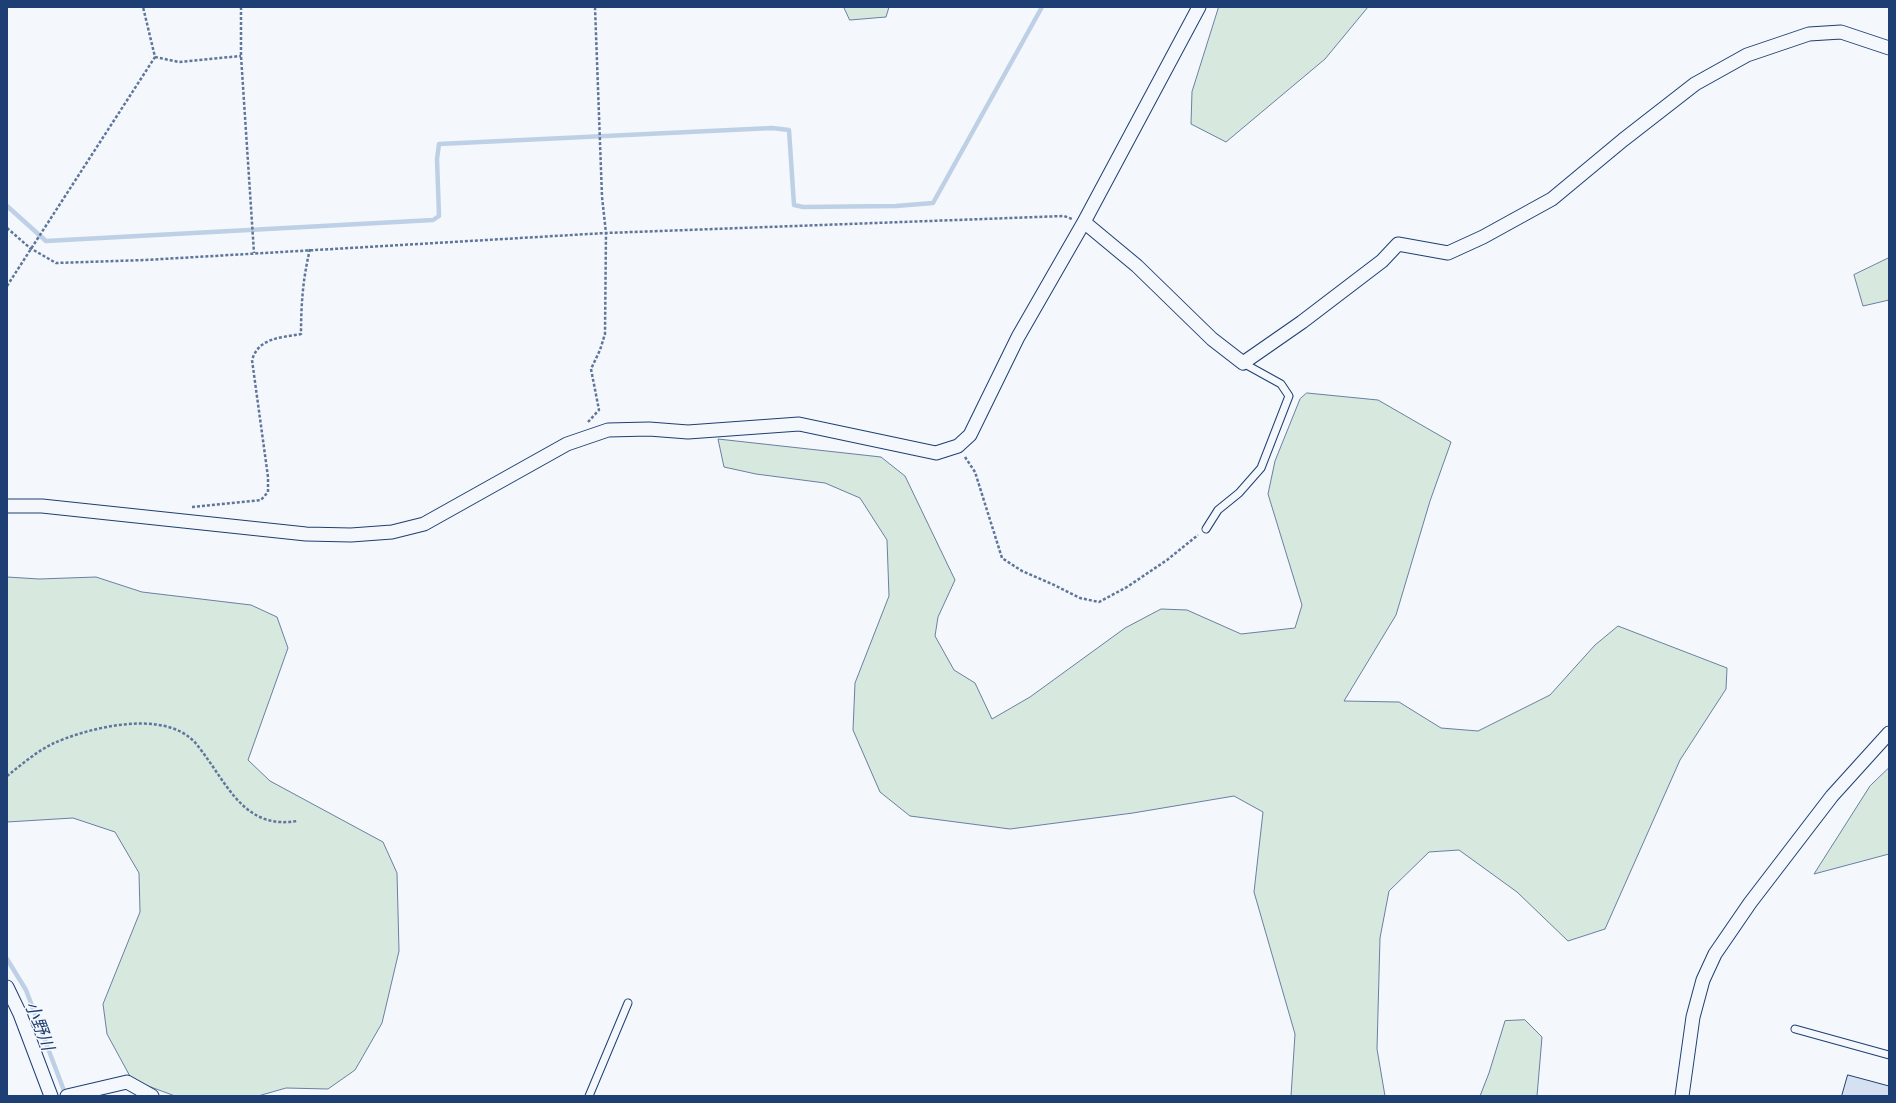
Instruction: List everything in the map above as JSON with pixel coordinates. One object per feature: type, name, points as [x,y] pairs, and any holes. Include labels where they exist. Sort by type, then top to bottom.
[{"type":"street","points":[[7,506],[42,506],[306,534],[351,535],[392,532],[424,524],[567,444],[608,430],[649,429],[688,432],[799,424],[936,453],[958,446],[970,435],[1018,337],[1084,222],[1199,7]]},
{"type":"street","points":[[1084,222],[1137,266],[1212,339],[1243,363],[1302,322],[1382,261],[1398,244],[1448,253],[1483,237],[1552,199],[1623,140],[1695,84],[1747,55],[1809,34],[1841,32],[1889,48]]},
{"type":"street","points":[[1682,1096],[1693,1017],[1704,980],[1715,954],[1754,897],[1827,802],[1889,733]]},
{"type":"street","points":[[7,987],[20,1014],[51,1096]]},
{"type":"street","points":[[67,1096],[127,1082],[152,1096]]},
{"type":"lane","points":[[1206,529],[1218,510],[1239,493],[1261,468],[1289,396],[1281,384],[1243,363]]},
{"type":"lane","points":[[589,1096],[628,1003]]},
{"type":"lane","points":[[1795,1029],[1889,1055]]},
{"type":"path","points":[[7,286],[30,248],[155,57],[143,7]]},
{"type":"path","points":[[241,7],[241,56],[254,253]]},
{"type":"path","points":[[583,427],[599,410],[591,369],[600,350],[605,334],[606,234],[602,197],[595,7]]},
{"type":"path","points":[[155,57],[179,62],[241,56]]},
{"type":"path","points":[[7,228],[30,248],[56,263],[606,234],[1064,216],[1084,222]]},
{"type":"path","points":[[190,507],[261,500],[268,492],[268,477],[252,360],[255,350],[267,341],[301,334],[301,299],[310,249]]},
{"type":"path","points":[[958,446],[975,472],[1002,558],[1022,571],[1080,598],[1099,602],[1127,587],[1167,560],[1206,529]]},
{"type":"path","points":[[7,776],[51,745],[84,731],[131,723],[171,728],[189,737],[204,753],[236,799],[258,818],[282,824],[297,821]]},
{"type":"shaded area","points":[[844,7],[889,7],[886,17],[850,20]]},
{"type":"shaded area","points":[[1219,7],[1368,7],[1325,59],[1226,142],[1191,124],[1192,92]]},
{"type":"shaded area","points":[[1889,258],[1889,300],[1863,306],[1854,275]]},
{"type":"shaded area","points":[[1307,393],[1378,400],[1451,442],[1430,501],[1396,615],[1344,701],[1399,702],[1441,728],[1478,731],[1550,695],[1595,645],[1618,626],[1727,668],[1726,689],[1680,760],[1605,929],[1568,941],[1517,892],[1459,850],[1429,852],[1389,891],[1380,938],[1377,1049],[1385,1096],[1291,1096],[1295,1034],[1254,892],[1263,812],[1234,796],[1133,813],[1010,829],[910,816],[880,792],[853,730],[855,683],[889,596],[887,540],[860,498],[825,483],[756,474],[724,467],[718,439],[881,457],[905,476],[955,580],[938,617],[935,636],[954,670],[975,683],[992,719],[1030,697],[1125,628],[1161,609],[1187,610],[1241,634],[1295,628],[1302,605],[1268,494],[1275,461],[1300,399]]},
{"type":"shaded area","points":[[7,577],[39,579],[96,577],[142,592],[251,605],[277,617],[288,648],[248,760],[270,781],[383,842],[397,873],[399,951],[382,1023],[355,1070],[328,1089],[286,1088],[258,1096],[175,1096],[132,1080],[107,1034],[103,1004],[140,912],[139,873],[115,832],[73,818],[7,822]]},
{"type":"shaded area","points":[[1889,768],[1889,854],[1814,874],[1870,786]]},
{"type":"shaded area","points":[[1525,1020],[1542,1037],[1537,1096],[1480,1096],[1489,1073],[1505,1021]]},
{"type":"building","points":[[1848,1075],[1889,1086],[1889,1096],[1842,1096]]},
{"type":"waterway","points":[[7,206],[46,241],[433,220],[439,216],[437,159],[439,144],[772,128],[789,130],[794,205],[803,207],[896,206],[933,203],[1042,7]]},
{"type":"waterway","name":"小野川","points":[[7,959],[26,990],[66,1096]]}]
